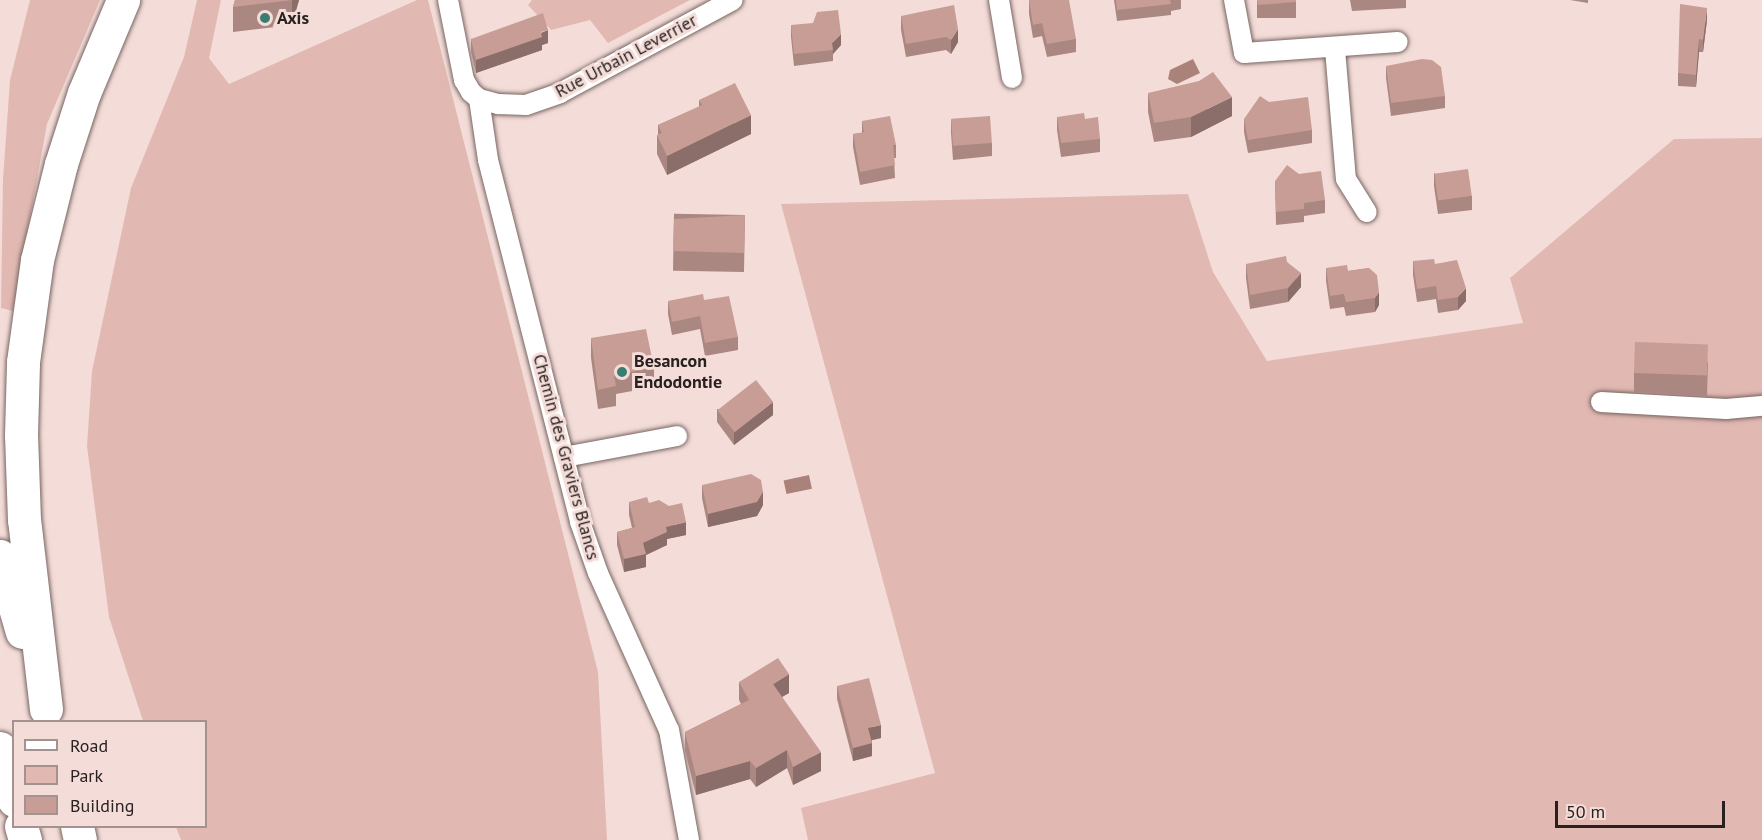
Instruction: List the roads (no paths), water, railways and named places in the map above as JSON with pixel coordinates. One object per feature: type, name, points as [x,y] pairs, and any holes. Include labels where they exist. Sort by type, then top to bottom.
[{"type":"highway","points":[[47,715],[24,520],[21,435],[23,362],[37,260],[61,164],[84,93],[123,0]]},
{"type":"highway","points":[[0,556],[47,715]]},
{"type":"highway","points":[[0,748],[12,793]]},
{"type":"street","points":[[448,0],[464,80],[479,99]]},
{"type":"street","name":"Rue Urbain Leverrier","points":[[479,99],[526,105],[560,93],[733,0]]},
{"type":"street","points":[[999,0],[1012,78]]},
{"type":"street","points":[[1234,0],[1244,53],[1335,49],[1398,42]]},
{"type":"street","points":[[1335,49],[1346,179],[1367,212]]},
{"type":"street","name":"Chemin des Graviers Blancs","points":[[479,99],[488,160],[564,457],[598,573],[669,730],[689,840]]},
{"type":"street","points":[[1601,402],[1726,409],[1762,406]]},
{"type":"street","points":[[564,457],[677,436]]},
{"type":"place","name":"Axis","points":[[265,18]]},
{"type":"place","name":"Besancon Endodontie","points":[[622,372]]}]
